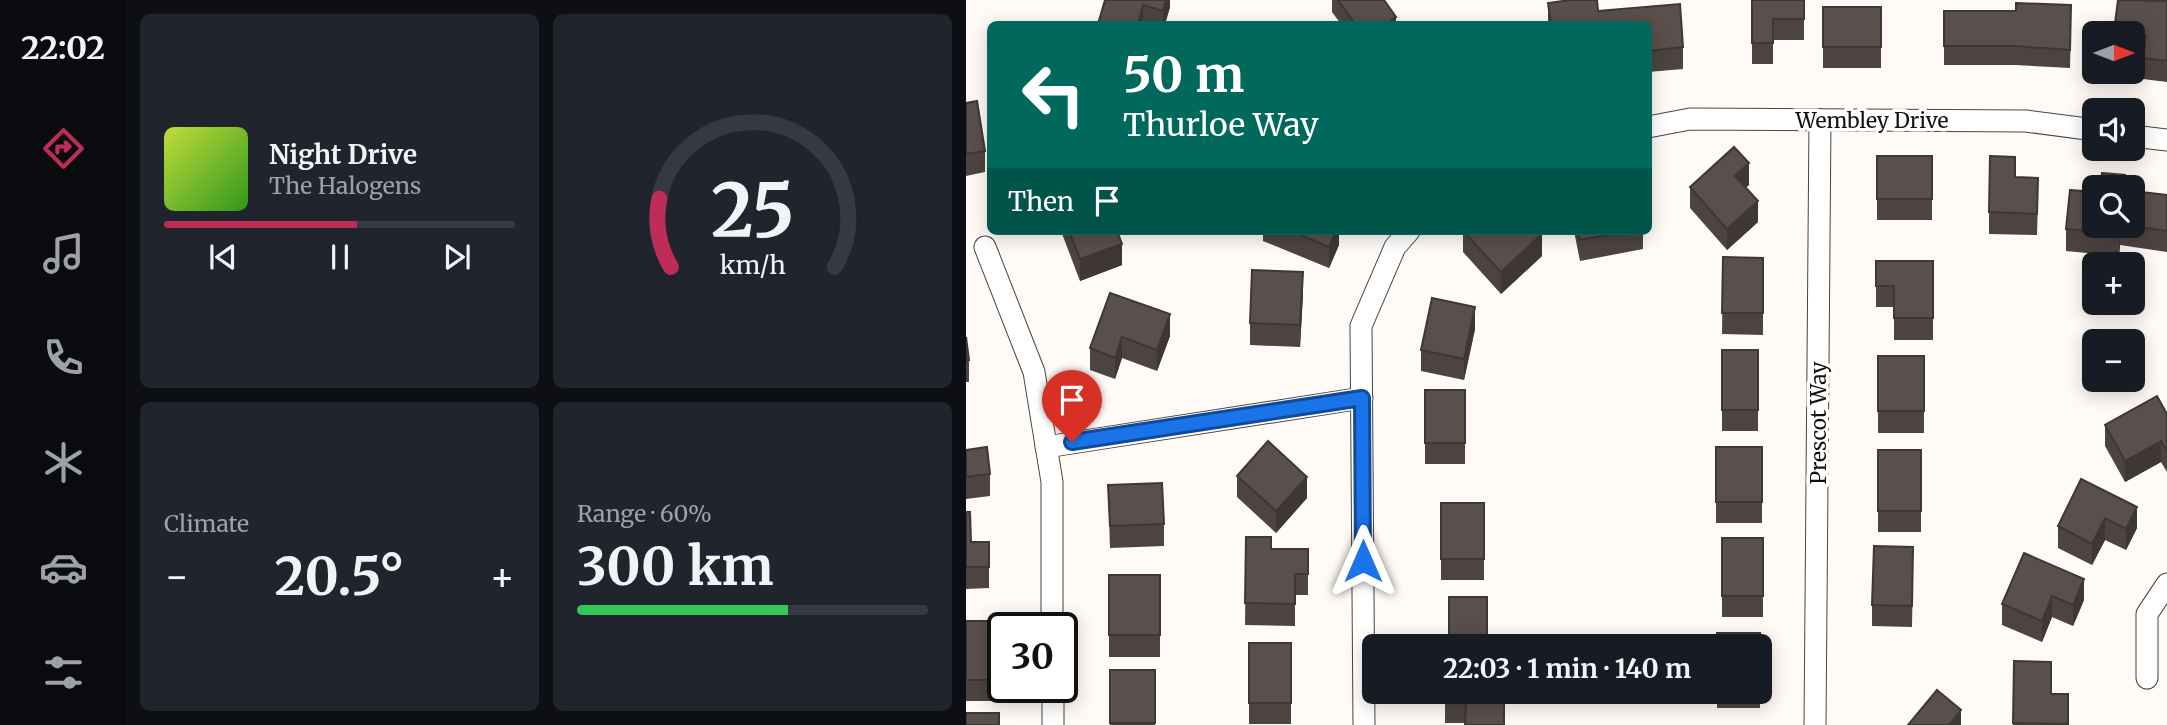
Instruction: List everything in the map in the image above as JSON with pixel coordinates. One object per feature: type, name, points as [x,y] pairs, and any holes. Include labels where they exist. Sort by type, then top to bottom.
[{"type":"street","name":"Wembley Drive","points":[[1652,126],[1690,120],[1820,120],[2026,121],[2082,128]]},
{"type":"street","name":"Prescot Way","points":[[1815,725],[1820,120]]},
{"type":"street","points":[[2145,137],[2167,140]]},
{"type":"street","points":[[1364,725],[1361,326],[1395,247],[1406,235]]},
{"type":"street","points":[[985,247],[1034,372],[1052,482],[1052,612]]},
{"type":"street","points":[[1046,447],[1362,398]]},
{"type":"street","points":[[2147,678],[2147,614],[2167,584]]},
{"type":"street","points":[[1053,703],[1053,725]]},
{"type":"building","points":[[1105,0],[1166,0],[1163,11],[1143,5],[1139,21],[1099,21]]},
{"type":"building","points":[[1338,0],[1384,0],[1396,17],[1390,21],[1353,21]]},
{"type":"building","points":[[1597,0],[1598,11],[1680,4],[1683,47],[1652,51],[1652,21],[1551,21],[1548,3]]},
{"type":"building","points":[[1752,0],[1804,0],[1804,19],[1773,19],[1773,43],[1752,43]]},
{"type":"building","points":[[2118,0],[2167,1],[2167,61],[2146,58],[2146,21],[2115,21]]},
{"type":"building","points":[[2016,3],[2071,5],[2070,50],[2015,46],[1944,46],[1944,11],[2016,11]]},
{"type":"building","points":[[1823,7],[1881,7],[1881,47],[1823,47]]},
{"type":"building","points":[[977,101],[985,151],[966,154],[966,103]]},
{"type":"building","points":[[1734,147],[1749,163],[1735,176],[1758,201],[1727,229],[1690,187]]},
{"type":"building","points":[[1877,156],[1932,156],[1932,199],[1877,199]]},
{"type":"building","points":[[1990,156],[2015,157],[2015,177],[2038,178],[2037,214],[1989,212]]},
{"type":"building","points":[[2070,190],[2082,191],[2082,231],[2066,229]]},
{"type":"building","points":[[2145,192],[2167,195],[2167,231],[2145,228]]},
{"type":"building","points":[[1071,235],[1119,235],[1122,244],[1080,259]]},
{"type":"building","points":[[1300,235],[1334,235],[1329,247]]},
{"type":"building","points":[[1467,235],[1541,235],[1501,272]]},
{"type":"building","points":[[1579,235],[1606,235],[1580,240]]},
{"type":"building","points":[[1723,257],[1763,258],[1763,313],[1722,313]]},
{"type":"building","points":[[1876,261],[1933,261],[1933,318],[1894,318],[1894,286],[1876,286]]},
{"type":"building","points":[[1252,270],[1303,272],[1300,325],[1250,323]]},
{"type":"building","points":[[1110,293],[1170,314],[1157,350],[1122,337],[1115,358],[1090,348]]},
{"type":"building","points":[[1432,298],[1475,307],[1464,359],[1421,350]]},
{"type":"building","points":[[966,337],[969,360],[966,361]]},
{"type":"building","points":[[1722,350],[1758,350],[1758,410],[1722,410]]},
{"type":"building","points":[[1878,356],[1924,356],[1924,411],[1878,411]]},
{"type":"building","points":[[1425,390],[1465,390],[1465,443],[1425,443]]},
{"type":"building","points":[[2157,396],[2167,414],[2167,451],[2161,441],[2125,461],[2105,425]]},
{"type":"building","points":[[1268,441],[1307,477],[1276,511],[1237,476]]},
{"type":"building","points":[[987,447],[990,474],[966,477],[966,450]]},
{"type":"building","points":[[1716,447],[1762,447],[1762,502],[1716,502]]},
{"type":"building","points":[[1878,450],[1921,450],[1921,511],[1878,511]]},
{"type":"building","points":[[2081,479],[2137,507],[2126,529],[2105,518],[2092,544],[2058,526]]},
{"type":"building","points":[[1162,483],[1164,524],[1110,526],[1108,485]]},
{"type":"building","points":[[1441,503],[1484,503],[1484,559],[1441,559]]},
{"type":"building","points":[[966,512],[970,512],[971,542],[989,542],[989,567],[966,567]]},
{"type":"building","points":[[1246,537],[1271,537],[1271,549],[1308,549],[1308,574],[1295,574],[1295,604],[1245,603]]},
{"type":"building","points":[[1722,538],[1763,538],[1763,596],[1722,596]]},
{"type":"building","points":[[1874,546],[1913,547],[1912,606],[1872,605]]},
{"type":"building","points":[[2024,553],[2084,579],[2073,605],[2052,596],[2042,621],[2002,604]]},
{"type":"building","points":[[1109,575],[1160,575],[1160,635],[1109,635]]},
{"type":"building","points":[[1449,597],[1487,597],[1487,634],[1449,634]]},
{"type":"building","points":[[966,621],[987,621],[987,680],[966,680]]},
{"type":"building","points":[[1717,633],[1760,633],[1760,634]]},
{"type":"building","points":[[1249,643],[1291,643],[1291,703],[1249,703]]},
{"type":"building","points":[[2014,661],[2051,662],[2051,694],[2068,694],[2068,724],[2013,723]]},
{"type":"building","points":[[1110,670],[1155,670],[1155,723],[1110,723]]},
{"type":"building","points":[[1937,690],[1961,710],[1949,725],[1908,725]]},
{"type":"building","points":[[1466,704],[1504,704],[1504,725],[1465,725]]},
{"type":"building","points":[[966,713],[999,713],[999,725],[966,725]]},
{"type":"route","points":[[1072,442],[1362,398],[1363,561]]}]
